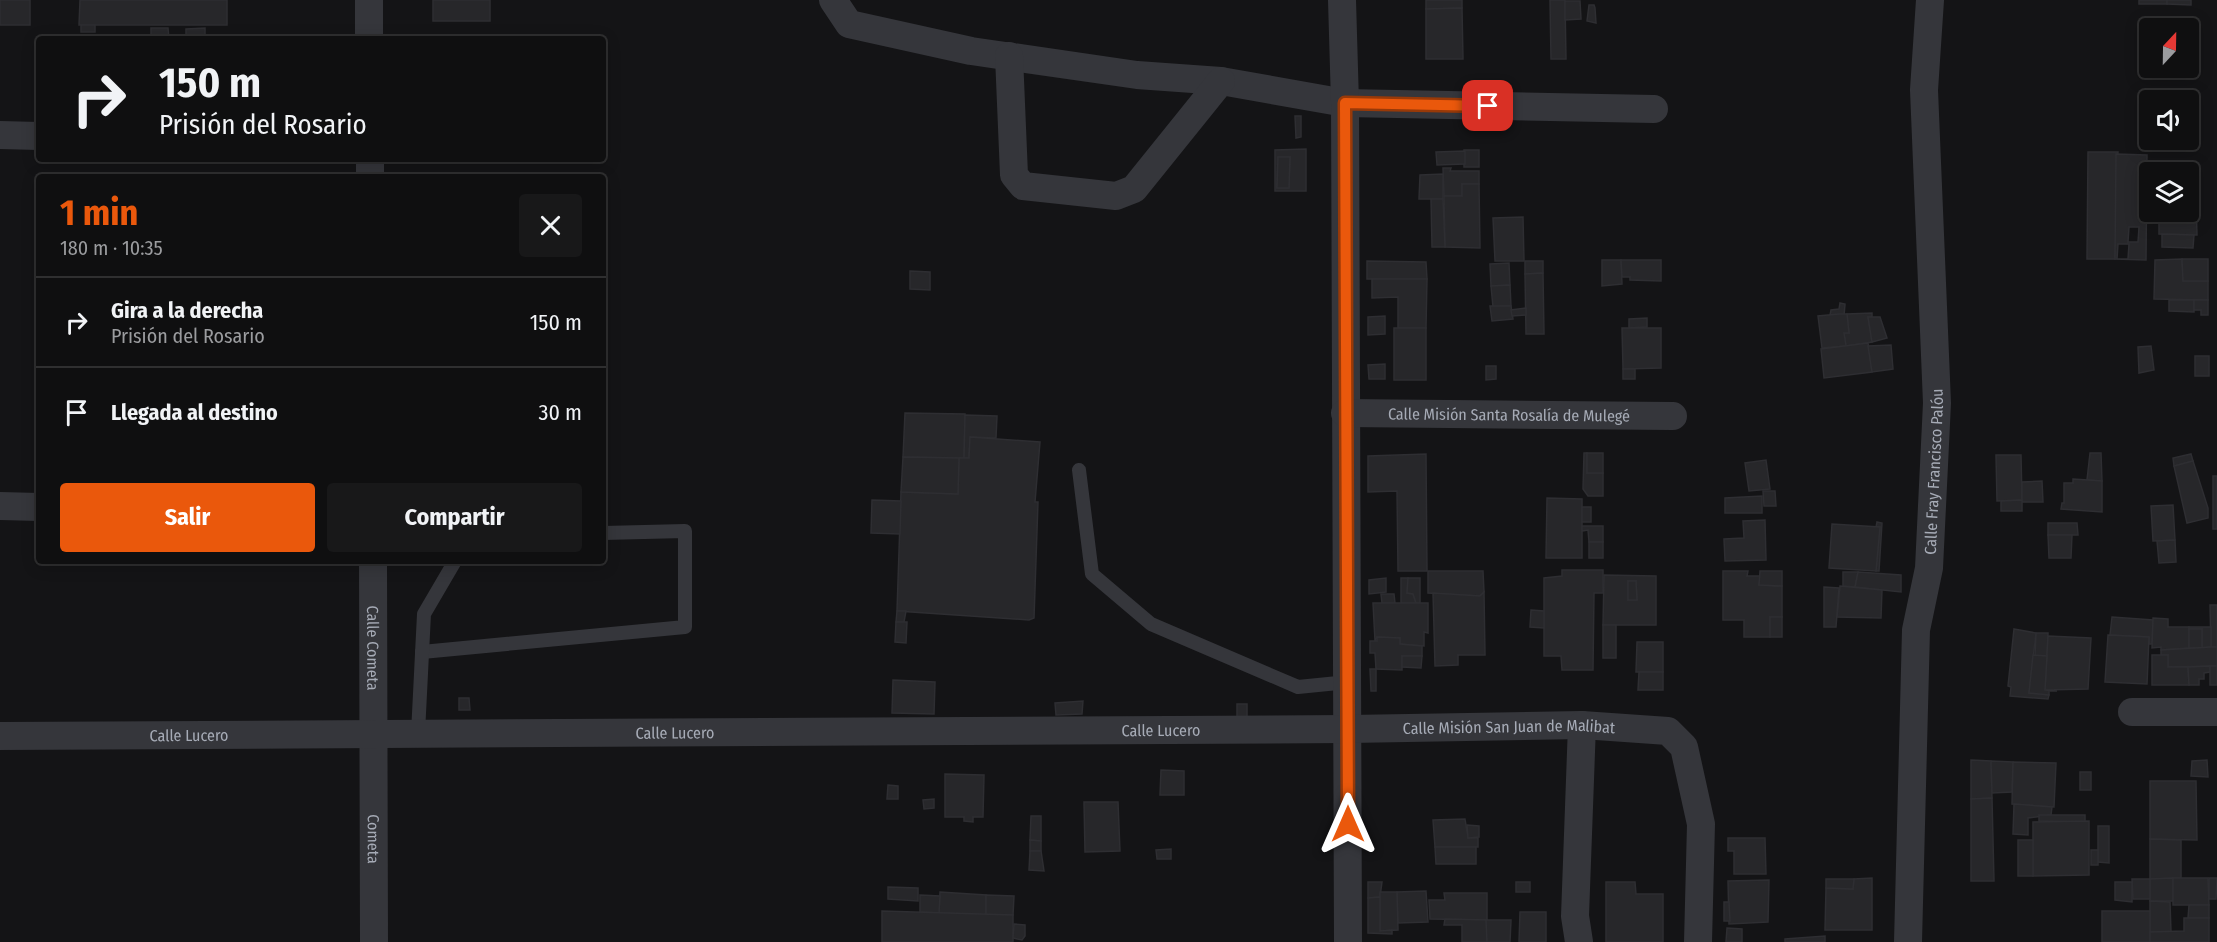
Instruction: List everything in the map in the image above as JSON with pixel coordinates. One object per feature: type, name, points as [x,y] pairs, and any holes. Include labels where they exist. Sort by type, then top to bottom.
[{"type":"street","points":[[369,0],[369,36]]},
{"type":"street","points":[[833,0],[849,24],[1009,57],[1137,75],[1221,81],[1345,103],[1654,109]]},
{"type":"street","points":[[1342,0],[1345,103],[1345,413],[1349,729],[1348,942]]},
{"type":"street","name":"Calle Fray Francisco Palóu","points":[[1908,942],[1916,630],[1929,568],[1937,403],[1924,90],[1930,0]]},
{"type":"street","points":[[1009,57],[1014,175],[1023,186],[1116,196],[1134,189],[1221,81]]},
{"type":"street","points":[[0,135],[36,136]]},
{"type":"street","name":"Calle Misión Santa Rosalía de Mulegé","points":[[1345,413],[1672,416]]},
{"type":"street","points":[[0,507],[36,507]]},
{"type":"street","name":"Calle Cometa","points":[[373,564],[375,734]]},
{"type":"street","points":[[2132,712],[2217,712]]},
{"type":"street","points":[[1579,942],[1575,916],[1582,725]]},
{"type":"street","name":"Calle Misión San Juan de Malibat","points":[[1349,729],[1582,725],[1668,731],[1684,747],[1701,824],[1698,942]]},
{"type":"street","name":"Calle Lucero","points":[[0,736],[1349,729]]},
{"type":"street","name":"Cometa","points":[[374,942],[375,734]]},
{"type":"lane","points":[[1079,470],[1092,574],[1151,624],[1298,687],[1348,682]]},
{"type":"lane","points":[[422,652],[685,627],[685,531],[606,533]]},
{"type":"lane","points":[[418,733],[424,614],[453,564]]},
{"type":"building","points":[[0,0],[30,0],[30,25],[0,25]]},
{"type":"building","points":[[80,0],[227,0],[227,25],[79,25]]},
{"type":"building","points":[[433,0],[490,0],[490,21],[433,21]]},
{"type":"building","points":[[1426,0],[1462,0],[1462,8],[1426,9]]},
{"type":"building","points":[[1550,0],[1565,0],[1566,59],[1551,59]]},
{"type":"building","points":[[2139,0],[2167,0],[2167,4],[2139,4]]},
{"type":"building","points":[[2167,0],[2191,0],[2191,5],[2167,4]]},
{"type":"building","points":[[1565,1],[1580,1],[1581,19],[1565,20]]},
{"type":"building","points":[[1589,5],[1594,5],[1596,23],[1587,21]]},
{"type":"building","points":[[1462,8],[1463,59],[1426,59],[1426,9]]},
{"type":"building","points":[[81,25],[95,25],[95,32],[81,32]]},
{"type":"building","points":[[151,28],[168,28],[169,36],[151,36]]},
{"type":"building","points":[[205,28],[205,36],[186,36],[186,29]]},
{"type":"building","points":[[1295,116],[1301,116],[1301,137],[1296,138]]},
{"type":"building","points":[[1306,149],[1306,191],[1275,191],[1275,150]],"holes":[[[1278,157],[1290,157],[1289,188],[1277,188]]]},
{"type":"building","points":[[1464,150],[1479,150],[1479,167],[1464,167]]},
{"type":"building","points":[[1465,151],[1465,164],[1437,165],[1436,152]]},
{"type":"building","points":[[2088,152],[2118,152],[2115,259],[2087,259]]},
{"type":"building","points":[[2116,154],[2147,155],[2147,162],[2139,162],[2139,222],[2146,222],[2146,260],[2115,259]],"holes":[[[2129,227],[2139,227],[2138,242],[2128,242]],[[2118,244],[2129,244],[2128,259],[2117,259]]]},
{"type":"building","points":[[1278,157],[1290,157],[1289,188],[1277,188]]},
{"type":"building","points":[[1443,168],[1451,168],[1450,171],[1479,171],[1479,184],[1462,184],[1462,196],[1444,196]]},
{"type":"building","points":[[1443,174],[1443,199],[1419,199],[1420,175]]},
{"type":"building","points":[[1462,184],[1479,184],[1480,248],[1445,247],[1444,196],[1462,196]]},
{"type":"building","points":[[1431,199],[1443,199],[1445,247],[1432,247]]},
{"type":"building","points":[[1523,217],[1524,261],[1495,261],[1493,218]]},
{"type":"building","points":[[2159,222],[2197,222],[2197,235],[2159,234]]},
{"type":"building","points":[[2162,234],[2194,235],[2193,248],[2162,247]]},
{"type":"building","points":[[2182,259],[2183,281],[2208,281],[2208,300],[2154,299],[2155,260]]},
{"type":"building","points":[[2182,259],[2208,259],[2208,281],[2183,281]]},
{"type":"building","points":[[1602,260],[1621,260],[1622,284],[1602,286]]},
{"type":"building","points":[[1621,260],[1661,260],[1661,281],[1630,280],[1630,277],[1622,277]]},
{"type":"building","points":[[1367,261],[1426,262],[1427,279],[1367,279]]},
{"type":"building","points":[[1525,261],[1543,261],[1543,273],[1525,274]]},
{"type":"building","points":[[1509,263],[1510,285],[1491,286],[1490,264]]},
{"type":"building","points":[[910,271],[930,272],[930,290],[910,289]]},
{"type":"building","points":[[1543,273],[1544,334],[1526,334],[1525,274]]},
{"type":"building","points":[[1372,279],[1427,279],[1426,328],[1398,328],[1398,297],[1372,298]]},
{"type":"building","points":[[1510,285],[1511,306],[1493,307],[1491,286]]},
{"type":"building","points":[[2169,300],[2194,300],[2194,312],[2169,311]]},
{"type":"building","points":[[2194,300],[2208,300],[2208,315],[2201,315],[2201,310],[2194,310]]},
{"type":"building","points":[[1840,303],[1845,304],[1844,316],[1830,315],[1831,310],[1839,309]]},
{"type":"building","points":[[1490,306],[1511,306],[1513,319],[1492,321]]},
{"type":"building","points":[[1526,308],[1526,315],[1512,316],[1511,310]]},
{"type":"building","points":[[1872,313],[1872,317],[1868,317],[1872,342],[1846,346],[1844,333],[1849,333],[1847,314]]},
{"type":"building","points":[[1847,314],[1849,333],[1844,333],[1846,346],[1822,348],[1818,316]]},
{"type":"building","points":[[1385,316],[1385,334],[1368,335],[1368,317]]},
{"type":"building","points":[[1868,317],[1880,317],[1887,338],[1872,342]]},
{"type":"building","points":[[1647,318],[1647,327],[1629,328],[1629,319]]},
{"type":"building","points":[[1394,328],[1426,328],[1426,380],[1394,380]]},
{"type":"building","points":[[1622,328],[1661,328],[1661,368],[1623,369]]},
{"type":"building","points":[[1868,343],[1872,372],[1824,378],[1821,349]]},
{"type":"building","points":[[1891,345],[1893,369],[1872,372],[1868,346]]},
{"type":"building","points":[[2151,346],[2154,370],[2139,373],[2138,347]]},
{"type":"building","points":[[2195,356],[2209,356],[2209,376],[2195,376]]},
{"type":"building","points":[[1385,364],[1385,379],[1369,379],[1368,365]]},
{"type":"building","points":[[1486,366],[1496,366],[1496,379],[1486,380]]},
{"type":"building","points":[[1623,369],[1635,369],[1635,379],[1623,379]]},
{"type":"building","points":[[905,413],[965,414],[964,458],[903,457]]},
{"type":"building","points":[[965,415],[997,416],[996,438],[970,437],[969,458],[964,458]]},
{"type":"building","points":[[970,437],[1040,442],[1035,502],[1038,502],[1034,618],[1029,620],[897,611],[901,492],[958,494],[959,458],[969,458]]},
{"type":"building","points":[[1584,453],[1587,453],[1587,473],[1603,473],[1603,496],[1588,496],[1583,489]]},
{"type":"building","points":[[1587,453],[1603,453],[1603,473],[1587,473]]},
{"type":"building","points":[[2090,453],[2101,453],[2102,481],[2087,480]]},
{"type":"building","points":[[1426,454],[1427,571],[1398,571],[1397,491],[1368,492],[1368,456]]},
{"type":"building","points":[[2191,454],[2193,461],[2174,466],[2173,458]]},
{"type":"building","points":[[1996,455],[2021,455],[2022,500],[1997,501]]},
{"type":"building","points":[[903,457],[959,458],[958,494],[901,492]]},
{"type":"building","points":[[1766,460],[1770,489],[1749,491],[1745,463]]},
{"type":"building","points":[[2193,461],[2208,508],[2208,518],[2187,523],[2174,466]]},
{"type":"building","points":[[2213,476],[2217,476],[2217,529],[2213,529]]},
{"type":"building","points":[[2073,479],[2102,481],[2102,512],[2061,509],[2064,503],[2064,483],[2073,483]]},
{"type":"building","points":[[2042,481],[2043,502],[2022,502],[2022,482]]},
{"type":"building","points":[[1763,491],[1775,491],[1776,506],[1764,506]]},
{"type":"building","points":[[1762,496],[1762,513],[1725,513],[1725,498]]},
{"type":"building","points":[[1547,498],[1582,499],[1582,558],[1546,558]]},
{"type":"building","points":[[872,500],[901,501],[900,534],[871,533]]},
{"type":"building","points":[[2022,500],[2022,511],[2001,511],[2001,501]]},
{"type":"building","points":[[2173,505],[2175,540],[2153,541],[2151,506]]},
{"type":"building","points":[[1582,507],[1591,507],[1591,522],[1582,522]]},
{"type":"building","points":[[1765,520],[1766,560],[1725,561],[1724,539],[1744,538],[1743,521]]},
{"type":"building","points":[[1877,522],[1882,523],[1879,571],[1876,571],[1880,527],[1876,527]]},
{"type":"building","points":[[2048,523],[2077,523],[2078,535],[2048,535]]},
{"type":"building","points":[[1832,524],[1880,527],[1876,571],[1829,568]]},
{"type":"building","points":[[1582,526],[1603,526],[1603,542],[1589,542],[1588,530],[1582,531]]},
{"type":"building","points":[[2048,535],[2072,535],[2071,558],[2049,558]]},
{"type":"building","points":[[2175,540],[2176,562],[2159,563],[2157,541]]},
{"type":"building","points":[[1589,542],[1603,542],[1603,558],[1589,558]]},
{"type":"building","points":[[1562,570],[1603,570],[1603,593],[1594,593],[1593,670],[1562,670],[1561,656],[1544,656],[1544,578],[1562,576]]},
{"type":"building","points":[[1428,571],[1483,571],[1484,592],[1480,596],[1428,593]]},
{"type":"building","points":[[1723,571],[1748,571],[1747,576],[1760,576],[1759,585],[1782,586],[1782,617],[1770,617],[1770,637],[1744,637],[1744,620],[1723,620]]},
{"type":"building","points":[[1760,571],[1782,571],[1782,586],[1759,585]]},
{"type":"building","points":[[1843,572],[1858,572],[1855,587],[1843,586]]},
{"type":"building","points":[[1858,572],[1901,575],[1901,592],[1855,587]]},
{"type":"building","points":[[1604,575],[1656,576],[1656,625],[1603,625]],"holes":[[[1628,581],[1636,581],[1637,600],[1628,600]]]},
{"type":"building","points":[[1386,578],[1386,592],[1369,594],[1369,580]]},
{"type":"building","points":[[1401,578],[1408,578],[1407,593],[1413,594],[1416,603],[1401,603]]},
{"type":"building","points":[[1408,578],[1420,578],[1420,603],[1416,603],[1413,594],[1407,593]]},
{"type":"building","points":[[1628,581],[1636,581],[1637,600],[1628,600]]},
{"type":"building","points":[[1840,586],[1882,590],[1881,618],[1837,617]]},
{"type":"building","points":[[1824,587],[1839,588],[1836,627],[1824,627]]},
{"type":"building","points":[[1484,592],[1485,655],[1458,655],[1458,665],[1435,666],[1433,593],[1480,596]]},
{"type":"building","points":[[1381,594],[1394,594],[1395,603],[1382,603]]},
{"type":"building","points":[[1373,603],[1428,603],[1428,633],[1424,632],[1424,646],[1400,644],[1400,638],[1377,637],[1375,641]]},
{"type":"building","points":[[2210,605],[2217,605],[2217,647],[2211,647]]},
{"type":"building","points":[[1531,610],[1544,611],[1544,628],[1530,627]]},
{"type":"building","points":[[897,611],[906,611],[904,622],[896,622]]},
{"type":"building","points":[[1770,617],[1782,617],[1782,637],[1770,637]]},
{"type":"building","points":[[2112,617],[2153,620],[2152,644],[2149,644],[2149,637],[2110,635]]},
{"type":"building","points":[[2153,618],[2168,619],[2168,627],[2189,627],[2189,648],[2161,650],[2161,647],[2152,648]]},
{"type":"building","points":[[896,622],[907,622],[906,643],[895,642]]},
{"type":"building","points":[[1603,625],[1616,625],[1616,658],[1603,658]]},
{"type":"building","points":[[2189,627],[2211,627],[2211,647],[2202,648],[2202,629],[2189,629]]},
{"type":"building","points":[[2014,629],[2036,633],[2029,693],[2049,695],[2048,699],[2010,696],[2011,687],[2008,686]]},
{"type":"building","points":[[2189,629],[2202,629],[2202,648],[2189,648]]},
{"type":"building","points":[[2036,633],[2048,633],[2047,656],[2035,656]]},
{"type":"building","points":[[2108,635],[2149,637],[2147,684],[2105,682]]},
{"type":"building","points":[[2048,636],[2091,638],[2088,689],[2045,690]]},
{"type":"building","points":[[1377,637],[1400,638],[1400,644],[1422,646],[1422,656],[1402,656],[1402,670],[1376,669],[1375,653],[1370,653],[1370,641],[1377,641]]},
{"type":"building","points":[[1637,642],[1663,642],[1663,672],[1636,672]]},
{"type":"building","points":[[2217,647],[2217,666],[2168,667],[2168,655],[2161,655],[2161,650]]},
{"type":"building","points":[[2033,655],[2047,656],[2045,690],[2057,691],[2049,691],[2049,695],[2029,693]]},
{"type":"building","points":[[2152,655],[2168,655],[2168,667],[2188,667],[2189,685],[2152,685]]},
{"type":"building","points":[[1402,656],[1422,656],[1421,668],[1402,667]]},
{"type":"building","points":[[2210,666],[2210,672],[2204,673],[2204,679],[2199,679],[2199,685],[2189,685],[2188,667]]},
{"type":"building","points":[[2210,666],[2217,666],[2217,685],[2210,685]]},
{"type":"building","points":[[1370,669],[1376,669],[1376,691],[1371,691]]},
{"type":"building","points":[[1639,672],[1663,672],[1663,690],[1638,690]]},
{"type":"building","points":[[893,680],[935,682],[934,714],[892,713]]},
{"type":"building","points":[[459,698],[469,698],[470,710],[459,710]]},
{"type":"building","points":[[1083,701],[1082,714],[1056,715],[1055,703]]},
{"type":"building","points":[[1237,704],[1247,704],[1247,717],[1237,717]]},
{"type":"building","points":[[1971,760],[1991,761],[1992,798],[1971,799]]},
{"type":"building","points":[[2207,760],[2208,777],[2191,776],[2192,761]]},
{"type":"building","points":[[1991,761],[2013,762],[2012,792],[1992,793]]},
{"type":"building","points":[[2013,762],[2056,763],[2054,807],[2012,804]]},
{"type":"building","points":[[1161,770],[1184,771],[1184,795],[1160,795]]},
{"type":"building","points":[[2080,772],[2091,772],[2091,790],[2080,790]]},
{"type":"building","points":[[945,774],[984,775],[983,817],[973,817],[973,822],[964,821],[964,817],[945,817]]},
{"type":"building","points":[[2150,781],[2196,781],[2197,840],[2150,839]]},
{"type":"building","points":[[888,785],[898,786],[898,799],[887,799]]},
{"type":"building","points":[[1992,798],[1994,881],[1971,881],[1971,799]]},
{"type":"building","points":[[934,799],[934,808],[924,809],[923,800]]},
{"type":"building","points":[[1084,802],[1118,802],[1120,851],[1085,852]]},
{"type":"building","points":[[2014,804],[2052,807],[2051,815],[2028,818],[2028,835],[2013,834]]},
{"type":"building","points":[[2039,815],[2085,815],[2085,822],[2039,821]]},
{"type":"building","points":[[1031,816],[1041,816],[1041,841],[1030,840]]},
{"type":"building","points":[[1465,819],[1468,838],[1478,838],[1478,847],[1435,847],[1433,820]]},
{"type":"building","points":[[2089,821],[2089,875],[2033,876],[2033,822]]},
{"type":"building","points":[[1467,825],[1479,826],[1479,837],[1468,838]]},
{"type":"building","points":[[2098,826],[2109,826],[2109,863],[2098,862]]},
{"type":"building","points":[[1728,838],[1765,838],[1766,874],[1734,874],[1734,851],[1728,851]]},
{"type":"building","points":[[2150,839],[2181,840],[2181,878],[2150,879]]},
{"type":"building","points":[[1030,840],[1041,841],[1041,851],[1030,851]]},
{"type":"building","points":[[2018,840],[2033,840],[2033,876],[2018,876]]},
{"type":"building","points":[[1435,847],[1476,847],[1476,864],[1436,864]]},
{"type":"building","points":[[1171,849],[1171,859],[1157,859],[1156,850]]},
{"type":"building","points":[[2091,850],[2098,850],[2098,865],[2091,865]]},
{"type":"building","points":[[1030,851],[1041,851],[1044,871],[1029,870]]},
{"type":"building","points":[[1872,878],[1872,930],[1825,930],[1826,888],[1853,889],[1854,879]]},
{"type":"building","points":[[2173,878],[2173,901],[2150,901],[2150,879]]},
{"type":"building","points":[[2173,878],[2208,878],[2209,905],[2173,905]]},
{"type":"building","points":[[2209,878],[2217,878],[2216,899],[2209,899]]},
{"type":"building","points":[[1826,879],[1854,879],[1853,889],[1826,888]]},
{"type":"building","points":[[2132,879],[2150,879],[2150,899],[2133,899]]},
{"type":"building","points":[[1769,880],[1768,922],[1729,924],[1728,881]]},
{"type":"building","points":[[1368,882],[1382,882],[1380,897],[1368,898]]},
{"type":"building","points":[[1516,882],[1530,882],[1530,892],[1516,892]]},
{"type":"building","points":[[1606,882],[1635,882],[1636,894],[1663,894],[1663,942],[1606,942]]},
{"type":"building","points":[[2115,882],[2132,882],[2132,902],[2115,900]]},
{"type":"building","points":[[888,887],[918,888],[918,901],[888,899]]},
{"type":"building","points":[[1426,891],[1428,922],[1398,923],[1397,892]]},
{"type":"building","points":[[940,892],[986,895],[986,915],[939,913]]},
{"type":"building","points":[[1380,892],[1397,892],[1398,930],[1380,931]]},
{"type":"building","points":[[1444,893],[1487,893],[1487,920],[1430,919],[1429,900],[1445,900]]},
{"type":"building","points":[[920,895],[940,896],[939,913],[920,912]]},
{"type":"building","points":[[986,895],[1014,896],[1013,915],[986,915]]},
{"type":"building","points":[[1380,897],[1380,931],[1392,930],[1392,934],[1368,933],[1368,898]]},
{"type":"building","points":[[2150,901],[2170,902],[2171,932],[2150,932]]},
{"type":"building","points":[[1724,902],[1729,902],[1730,921],[1724,921]]},
{"type":"building","points":[[2189,905],[2209,905],[2209,918],[2188,918]]},
{"type":"building","points":[[882,911],[1013,915],[1013,942],[882,942]]},
{"type":"building","points":[[2102,911],[2150,911],[2150,942],[2102,942]]},
{"type":"building","points":[[1520,912],[1546,912],[1546,942],[1519,942]]},
{"type":"building","points":[[2184,918],[2209,918],[2209,942],[2150,942],[2150,932],[2184,931]]},
{"type":"building","points":[[1445,919],[1487,920],[1487,942],[1462,942],[1462,925],[1444,925]]},
{"type":"building","points":[[1486,920],[1511,920],[1510,942],[1487,942]]},
{"type":"building","points":[[1014,924],[1025,925],[1025,936],[1022,940],[1013,938]]},
{"type":"building","points":[[1727,928],[1742,929],[1742,942],[1726,942]]},
{"type":"building","points":[[1825,936],[1825,942],[1785,942],[1785,939]]},
{"type":"route","points":[[1348,824],[1345,103],[1488,106]]}]
